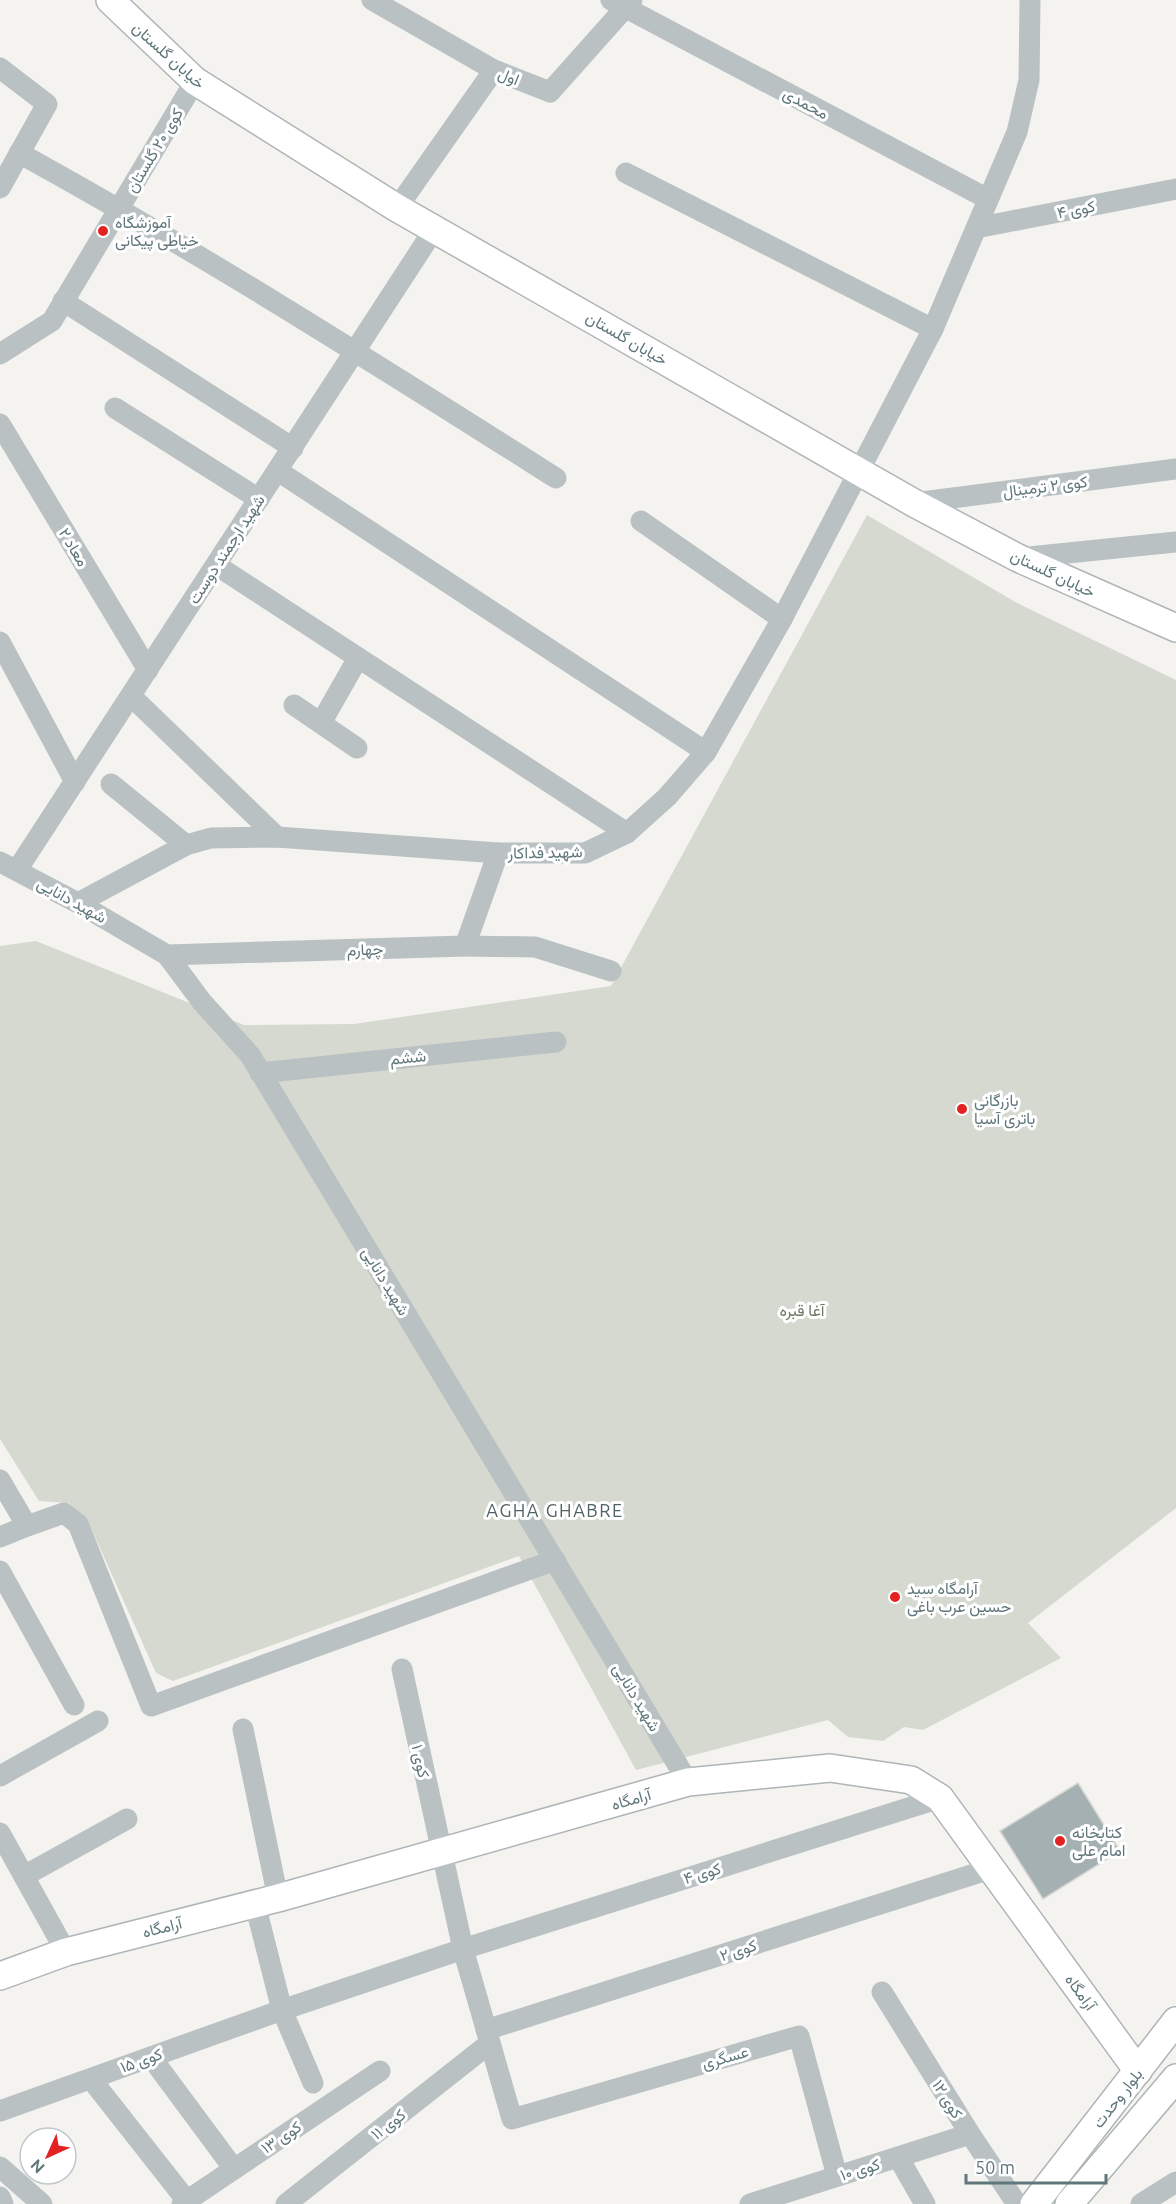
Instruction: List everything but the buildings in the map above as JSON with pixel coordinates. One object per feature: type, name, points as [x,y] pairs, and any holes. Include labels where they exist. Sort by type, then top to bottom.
[{"type":"main road","name":"خیابان گلستان","points":[[123,5],[195,81],[397,208],[914,503],[1018,558],[1176,628]]},
{"type":"main road","name":"آرامگاه","points":[[4,1977],[66,1952],[266,1901],[688,1782],[830,1768],[911,1780],[940,1798],[1138,2071]]},
{"type":"main road","name":"بلوار وحدت","points":[[1034,2204],[1176,2021]]},
{"type":"main road","name":"بلوار وحدت","points":[[1069,2204],[1176,2078]]},
{"type":"street","name":"اول","points":[[372,0],[494,70],[550,92],[622,2]]},
{"type":"street","name":"شهید فداکار","points":[[78,903],[186,845],[211,838],[277,837],[498,853],[585,853],[627,833],[667,797],[706,752],[782,619],[933,329],[1017,132],[1029,80],[1030,0]]},
{"type":"street","name":"محمدی","points":[[622,2],[988,199]]},
{"type":"street","points":[[0,68],[47,104],[0,188]]},
{"type":"street","points":[[397,208],[494,70]]},
{"type":"street","name":"کوی ۲۰ گلستان","points":[[0,354],[52,321],[195,81]]},
{"type":"street","points":[[19,153],[119,208],[356,351],[556,478]]},
{"type":"street","points":[[626,173],[933,329]]},
{"type":"street","name":"کوی ۴","points":[[976,228],[1176,189]]},
{"type":"street","name":"شهید ارجمند دوست","points":[[9,866],[75,782],[435,228]]},
{"type":"street","points":[[63,301],[293,448]]},
{"type":"street","points":[[115,408],[259,500]]},
{"type":"street","name":"معاد ۲","points":[[0,424],[148,670]]},
{"type":"street","name":"کوی ۲ ترمینال","points":[[914,503],[1176,469]]},
{"type":"street","points":[[278,471],[706,752]]},
{"type":"street","points":[[641,521],[782,619]]},
{"type":"street","points":[[1018,558],[1176,542]]},
{"type":"street","points":[[216,565],[627,833]]},
{"type":"street","points":[[0,642],[75,782]]},
{"type":"street","points":[[321,723],[358,658]]},
{"type":"street","points":[[131,696],[277,837]]},
{"type":"street","points":[[294,705],[357,748]]},
{"type":"street","points":[[111,784],[186,845]]},
{"type":"street","points":[[465,946],[498,853]]},
{"type":"street","name":"شهید دانایی","points":[[9,866],[167,955],[202,1002],[250,1055],[688,1782]]},
{"type":"street","name":"چهارم","points":[[167,955],[465,946],[536,947],[611,971]]},
{"type":"street","name":"ششم","points":[[260,1073],[556,1042]]},
{"type":"street","points":[[0,1480],[27,1526]]},
{"type":"street","points":[[0,1537],[64,1513],[78,1524],[151,1706],[555,1560]]},
{"type":"street","points":[[0,1571],[74,1705]]},
{"type":"street","name":"کوی ۱","points":[[402,1669],[463,1949],[512,2119]]},
{"type":"street","points":[[0,1776],[98,1721]]},
{"type":"street","points":[[243,1729],[282,2010],[312,2083]]},
{"type":"street","name":"کوی ۴","points":[[282,2010],[463,1949],[940,1798]]},
{"type":"street","points":[[24,1876],[127,1819]]},
{"type":"street","points":[[0,1833],[66,1952]]},
{"type":"street","name":"کوی ۲","points":[[488,2037],[990,1869]]},
{"type":"street","name":"کوی ۱۲","points":[[882,1992],[970,2134],[1017,2204]]},
{"type":"street","name":"کوی ۱۵","points":[[0,2111],[282,2010]]},
{"type":"street","name":"عسگری","points":[[512,2119],[799,2036],[837,2176]]},
{"type":"street","name":"کوی ۱۱","points":[[286,2204],[488,2037]]},
{"type":"street","points":[[151,2057],[234,2169]]},
{"type":"street","name":"کوی ۱۳","points":[[184,2202],[380,2071]]},
{"type":"street","points":[[91,2079],[184,2202]]},
{"type":"street","name":"کوی ۱۰","points":[[750,2204],[970,2134]]},
{"type":"street","points":[[898,2157],[925,2204]]},
{"type":"street","points":[[0,2167],[42,2204]]},
{"type":"street","points":[[1141,2204],[1176,2182]]},
{"type":"street","points":[[0,2197],[3,2204]]},
{"type":"green space","name":"آغا قبره","points":[[867,515],[1017,603],[1176,680],[1176,1508],[1028,1623],[1061,1658],[923,1730],[904,1727],[883,1741],[848,1737],[828,1720],[636,1770],[519,1556],[173,1681],[156,1673],[90,1526],[69,1503],[39,1501],[0,1439],[0,946],[36,941],[244,1025],[354,1024],[611,986]]},
{"type":"place","name":"آموزشگاه خیاطی پیکانی","points":[[103,231]]},
{"type":"place","name":"بازرگانی باتری آسیا","points":[[962,1109]]},
{"type":"place","name":"آرامگاه سید حسین عرب باغی","points":[[895,1597]]},
{"type":"place","name":"کتابخانه امام علی","points":[[1060,1841]]},
{"type":"district","name":"AGHA GHABRE","points":[[555,1511]]}]
